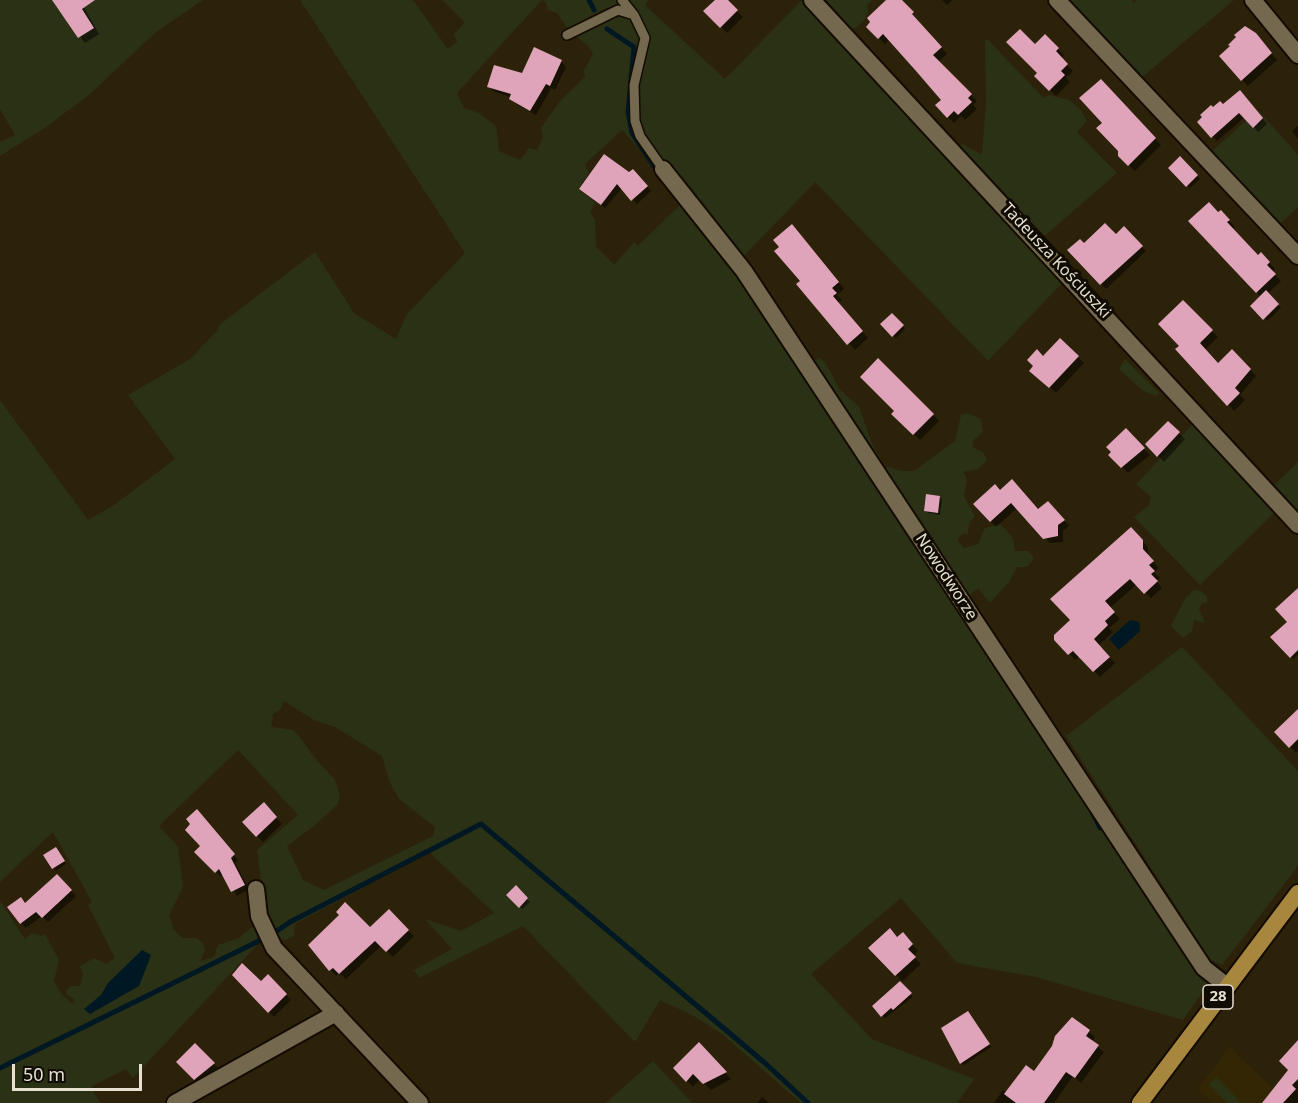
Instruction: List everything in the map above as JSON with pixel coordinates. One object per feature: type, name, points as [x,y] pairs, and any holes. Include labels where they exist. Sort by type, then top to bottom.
[{"type":"main road","name":"28","points":[[1140,1103],[1298,892]]},
{"type":"street","name":"Tadeusza Kościuszki","points":[[812,0],[1298,525]]},
{"type":"street","points":[[1057,0],[1298,256]]},
{"type":"street","points":[[1253,0],[1298,55]]},
{"type":"street","name":"Nowodworze","points":[[663,169],[744,271],[1204,968],[1227,986]]},
{"type":"street","points":[[256,889],[259,916],[274,948],[420,1103]]},
{"type":"street","points":[[175,1103],[336,1013]]},
{"type":"lane","points":[[622,0],[634,15],[645,38],[634,85],[635,120],[640,136],[663,169]]},
{"type":"lane","points":[[567,35],[618,10],[634,15]]},
{"type":"shaded area","points":[[1230,1047],[1289,1103],[1214,1103],[1198,1089]]},
{"type":"green space","points":[[0,0],[203,0],[156,32],[89,95],[46,127],[0,156],[0,142],[15,135],[0,109]]},
{"type":"green space","points":[[300,0],[413,0],[448,49],[457,42],[454,34],[465,22],[443,0],[542,0],[649,0],[645,5],[725,79],[802,0],[1065,280],[988,361],[815,182],[740,260],[622,130],[585,164],[589,173],[578,189],[595,203],[590,212],[595,220],[596,247],[614,265],[634,242],[638,246],[685,200],[810,361],[820,358],[826,364],[840,390],[859,407],[871,441],[880,458],[875,463],[877,468],[890,467],[901,471],[914,471],[955,441],[961,415],[967,413],[981,419],[983,431],[973,441],[972,447],[983,452],[987,460],[978,469],[963,472],[967,479],[964,496],[975,516],[969,523],[968,534],[962,534],[957,540],[964,548],[978,544],[985,528],[1000,524],[1013,538],[1015,551],[1029,551],[1034,559],[1027,567],[1017,567],[1009,582],[990,603],[978,588],[966,598],[1210,981],[1183,1020],[1036,977],[957,963],[901,898],[811,974],[872,1039],[974,1079],[957,1103],[801,1103],[722,1034],[692,1015],[660,1000],[635,1042],[523,926],[419,978],[414,970],[452,949],[425,919],[461,931],[494,913],[429,852],[295,924],[294,936],[285,940],[277,938],[267,927],[257,850],[298,815],[238,750],[159,826],[178,847],[183,887],[169,915],[174,930],[182,938],[196,938],[203,943],[205,950],[200,961],[214,957],[218,945],[239,938],[252,927],[258,929],[257,945],[133,1078],[126,1069],[92,1086],[92,1090],[101,1103],[0,1103],[0,901],[25,939],[32,933],[41,936],[45,934],[59,960],[54,981],[61,994],[73,1004],[75,1000],[67,995],[66,990],[71,986],[80,986],[83,974],[80,966],[94,958],[106,964],[115,958],[88,905],[92,902],[53,832],[0,882],[0,400],[88,520],[114,505],[175,459],[128,395],[190,359],[218,330],[219,325],[315,252],[354,313],[396,339],[407,314],[465,253]],"holes":[[[542,0],[546,2],[548,10],[557,13],[568,29],[588,46],[593,54],[584,70],[585,77],[560,101],[541,128],[543,137],[537,150],[529,148],[520,160],[499,151],[496,126],[479,113],[464,108],[457,93]],[[608,7],[616,15],[587,27],[585,19]],[[926,494],[940,496],[938,513],[924,510]],[[284,701],[314,720],[335,727],[382,756],[390,783],[399,799],[435,827],[433,836],[324,890],[303,880],[287,846],[337,805],[340,797],[335,780],[313,756],[300,737],[293,730],[271,727],[273,714],[280,710]]]},
{"type":"green space","points":[[826,0],[872,0],[867,5],[868,12],[864,21],[855,28],[851,28]]},
{"type":"green space","points":[[1066,0],[1131,0],[1134,3],[1137,0],[1234,0],[1141,78]]},
{"type":"green space","points":[[987,39],[1044,98],[1049,95],[1069,100],[1081,110],[1087,121],[1077,132],[1117,173],[1040,240],[958,147],[963,144],[982,155],[986,103],[985,41]]},
{"type":"green space","points":[[1258,110],[1298,155],[1298,207],[1281,223],[1211,152]]},
{"type":"green space","points":[[1125,359],[1159,393],[1156,396],[1143,391],[1119,369]]},
{"type":"green space","points":[[1197,424],[1275,512],[1200,585],[1134,517],[1149,505],[1151,497],[1136,484],[1192,425]]},
{"type":"green space","points":[[1298,462],[1298,520],[1270,489]]},
{"type":"green space","points":[[1194,590],[1201,591],[1207,597],[1207,602],[1201,604],[1199,609],[1205,623],[1194,620],[1192,631],[1183,638],[1171,626],[1186,597]]},
{"type":"green space","points":[[1182,647],[1298,771],[1298,866],[1222,965],[1210,959],[1066,736]]},
{"type":"green space","points":[[653,1061],[692,1103],[606,1103]]},
{"type":"green space","points":[[1216,1077],[1237,1098],[1239,1103],[1228,1103],[1209,1085]]},
{"type":"water","points":[[1130,620],[1139,622],[1140,631],[1119,650],[1109,639]]},
{"type":"water","points":[[142,950],[151,955],[139,986],[90,1014],[84,1009],[101,995],[108,983]]},
{"type":"building","points":[[52,0],[95,0],[82,9],[94,28],[78,38]]},
{"type":"building","points":[[715,0],[728,0],[738,10],[720,28],[703,11]]},
{"type":"building","points":[[886,0],[902,0],[914,12],[912,14],[942,47],[933,55],[972,94],[968,98],[972,102],[958,115],[954,111],[947,118],[935,105],[941,100],[916,71],[883,34],[878,39],[866,27],[870,22],[867,18]]},
{"type":"building","points":[[1245,26],[1256,33],[1272,53],[1241,81],[1219,56],[1230,46],[1228,45],[1236,37],[1234,35]]},
{"type":"building","points":[[1020,29],[1035,44],[1045,34],[1059,48],[1056,51],[1068,64],[1061,71],[1065,75],[1049,91],[1034,76],[1037,73],[1006,42]]},
{"type":"building","points":[[534,47],[562,60],[550,86],[546,84],[530,111],[509,99],[511,94],[487,87],[494,65],[522,73]]},
{"type":"building","points":[[1101,79],[1156,138],[1128,166],[1118,156],[1118,151],[1096,128],[1102,123],[1079,98]]},
{"type":"building","points":[[1240,90],[1263,118],[1253,128],[1239,113],[1211,138],[1197,122],[1202,117],[1200,115],[1211,105],[1213,107],[1220,101],[1223,104]]},
{"type":"building","points":[[604,154],[629,172],[633,169],[648,186],[631,201],[617,184],[601,205],[579,189]]},
{"type":"building","points":[[1180,156],[1198,175],[1186,187],[1168,168]]},
{"type":"building","points":[[1209,202],[1218,212],[1221,210],[1230,220],[1227,222],[1258,255],[1261,252],[1270,262],[1267,265],[1276,274],[1256,293],[1188,221]]},
{"type":"building","points":[[1105,223],[1116,234],[1124,226],[1143,246],[1100,285],[1067,250],[1080,239],[1084,243]]},
{"type":"building","points":[[792,224],[839,282],[832,288],[837,293],[833,296],[863,331],[847,345],[796,284],[800,281],[774,251],[779,247],[773,240]]},
{"type":"building","points":[[1266,290],[1279,304],[1263,320],[1250,306]]},
{"type":"building","points":[[1183,300],[1213,330],[1200,343],[1218,363],[1232,349],[1251,369],[1235,388],[1240,393],[1227,406],[1175,349],[1179,346],[1158,324]]},
{"type":"building","points":[[892,313],[904,325],[892,337],[880,324]]},
{"type":"building","points":[[1060,338],[1079,356],[1049,388],[1029,371],[1033,366],[1027,360],[1037,349],[1043,356]]},
{"type":"building","points":[[878,358],[934,414],[913,435],[891,414],[894,411],[860,377]]},
{"type":"building","points":[[1168,421],[1180,432],[1157,457],[1145,444]]},
{"type":"building","points":[[1126,428],[1145,448],[1121,468],[1108,455],[1111,452],[1106,447]]},
{"type":"building","points":[[1012,479],[1038,509],[1048,501],[1065,520],[1058,525],[1058,536],[1043,539],[1011,503],[990,522],[973,504],[995,484],[1000,490]]},
{"type":"building","points":[[926,494],[940,496],[938,513],[924,511]]},
{"type":"building","points":[[1131,527],[1143,540],[1143,549],[1154,561],[1149,565],[1155,571],[1151,574],[1158,581],[1144,594],[1130,579],[1105,601],[1115,612],[1105,621],[1108,625],[1094,639],[1110,657],[1093,672],[1073,651],[1068,655],[1054,640],[1054,635],[1070,620],[1050,599]]},
{"type":"building","points":[[1298,588],[1298,650],[1290,658],[1270,637],[1287,622],[1275,609]]},
{"type":"building","points":[[1298,709],[1298,739],[1289,748],[1274,732]]},
{"type":"building","points":[[264,802],[277,817],[256,837],[242,822]]},
{"type":"building","points":[[197,809],[235,854],[231,858],[245,885],[231,892],[219,869],[215,873],[194,852],[200,846],[185,830],[190,824],[186,819]]},
{"type":"building","points":[[56,847],[65,861],[52,869],[43,855]]},
{"type":"building","points":[[57,874],[72,890],[42,918],[36,912],[20,924],[7,907],[21,897],[25,903]]},
{"type":"building","points":[[516,885],[528,898],[519,908],[506,895]]},
{"type":"building","points":[[345,902],[370,927],[389,909],[409,930],[386,952],[375,941],[339,974],[333,968],[329,971],[308,945],[339,915],[336,912]]},
{"type":"building","points":[[890,928],[897,937],[903,932],[913,944],[908,949],[916,957],[895,976],[868,948]]},
{"type":"building","points":[[242,963],[261,981],[268,974],[287,994],[268,1013],[232,975]]},
{"type":"building","points":[[900,981],[912,993],[893,1010],[891,1008],[881,1017],[872,1006]]},
{"type":"building","points":[[968,1011],[990,1044],[960,1064],[941,1028]]},
{"type":"building","points":[[1072,1017],[1090,1030],[1086,1036],[1099,1045],[1075,1078],[1066,1072],[1044,1103],[1016,1103],[1004,1094],[1026,1065],[1034,1071],[1052,1046],[1055,1036]]},
{"type":"building","points":[[1298,1040],[1298,1079],[1292,1085],[1296,1089],[1283,1103],[1262,1103],[1288,1070],[1279,1061]]},
{"type":"building","points":[[699,1042],[727,1072],[703,1084],[693,1074],[686,1082],[673,1068]]},
{"type":"building","points":[[195,1043],[215,1063],[194,1080],[176,1062]]},
{"type":"waterway","points":[[589,0],[594,10]]},
{"type":"waterway","points":[[607,29],[634,47],[628,112],[632,133],[659,174]]},
{"type":"waterway","points":[[1093,814],[1100,828]]},
{"type":"waterway","points":[[271,935],[290,922],[481,824],[765,1063],[808,1103]]},
{"type":"waterway","points":[[0,1068],[265,938]]}]
